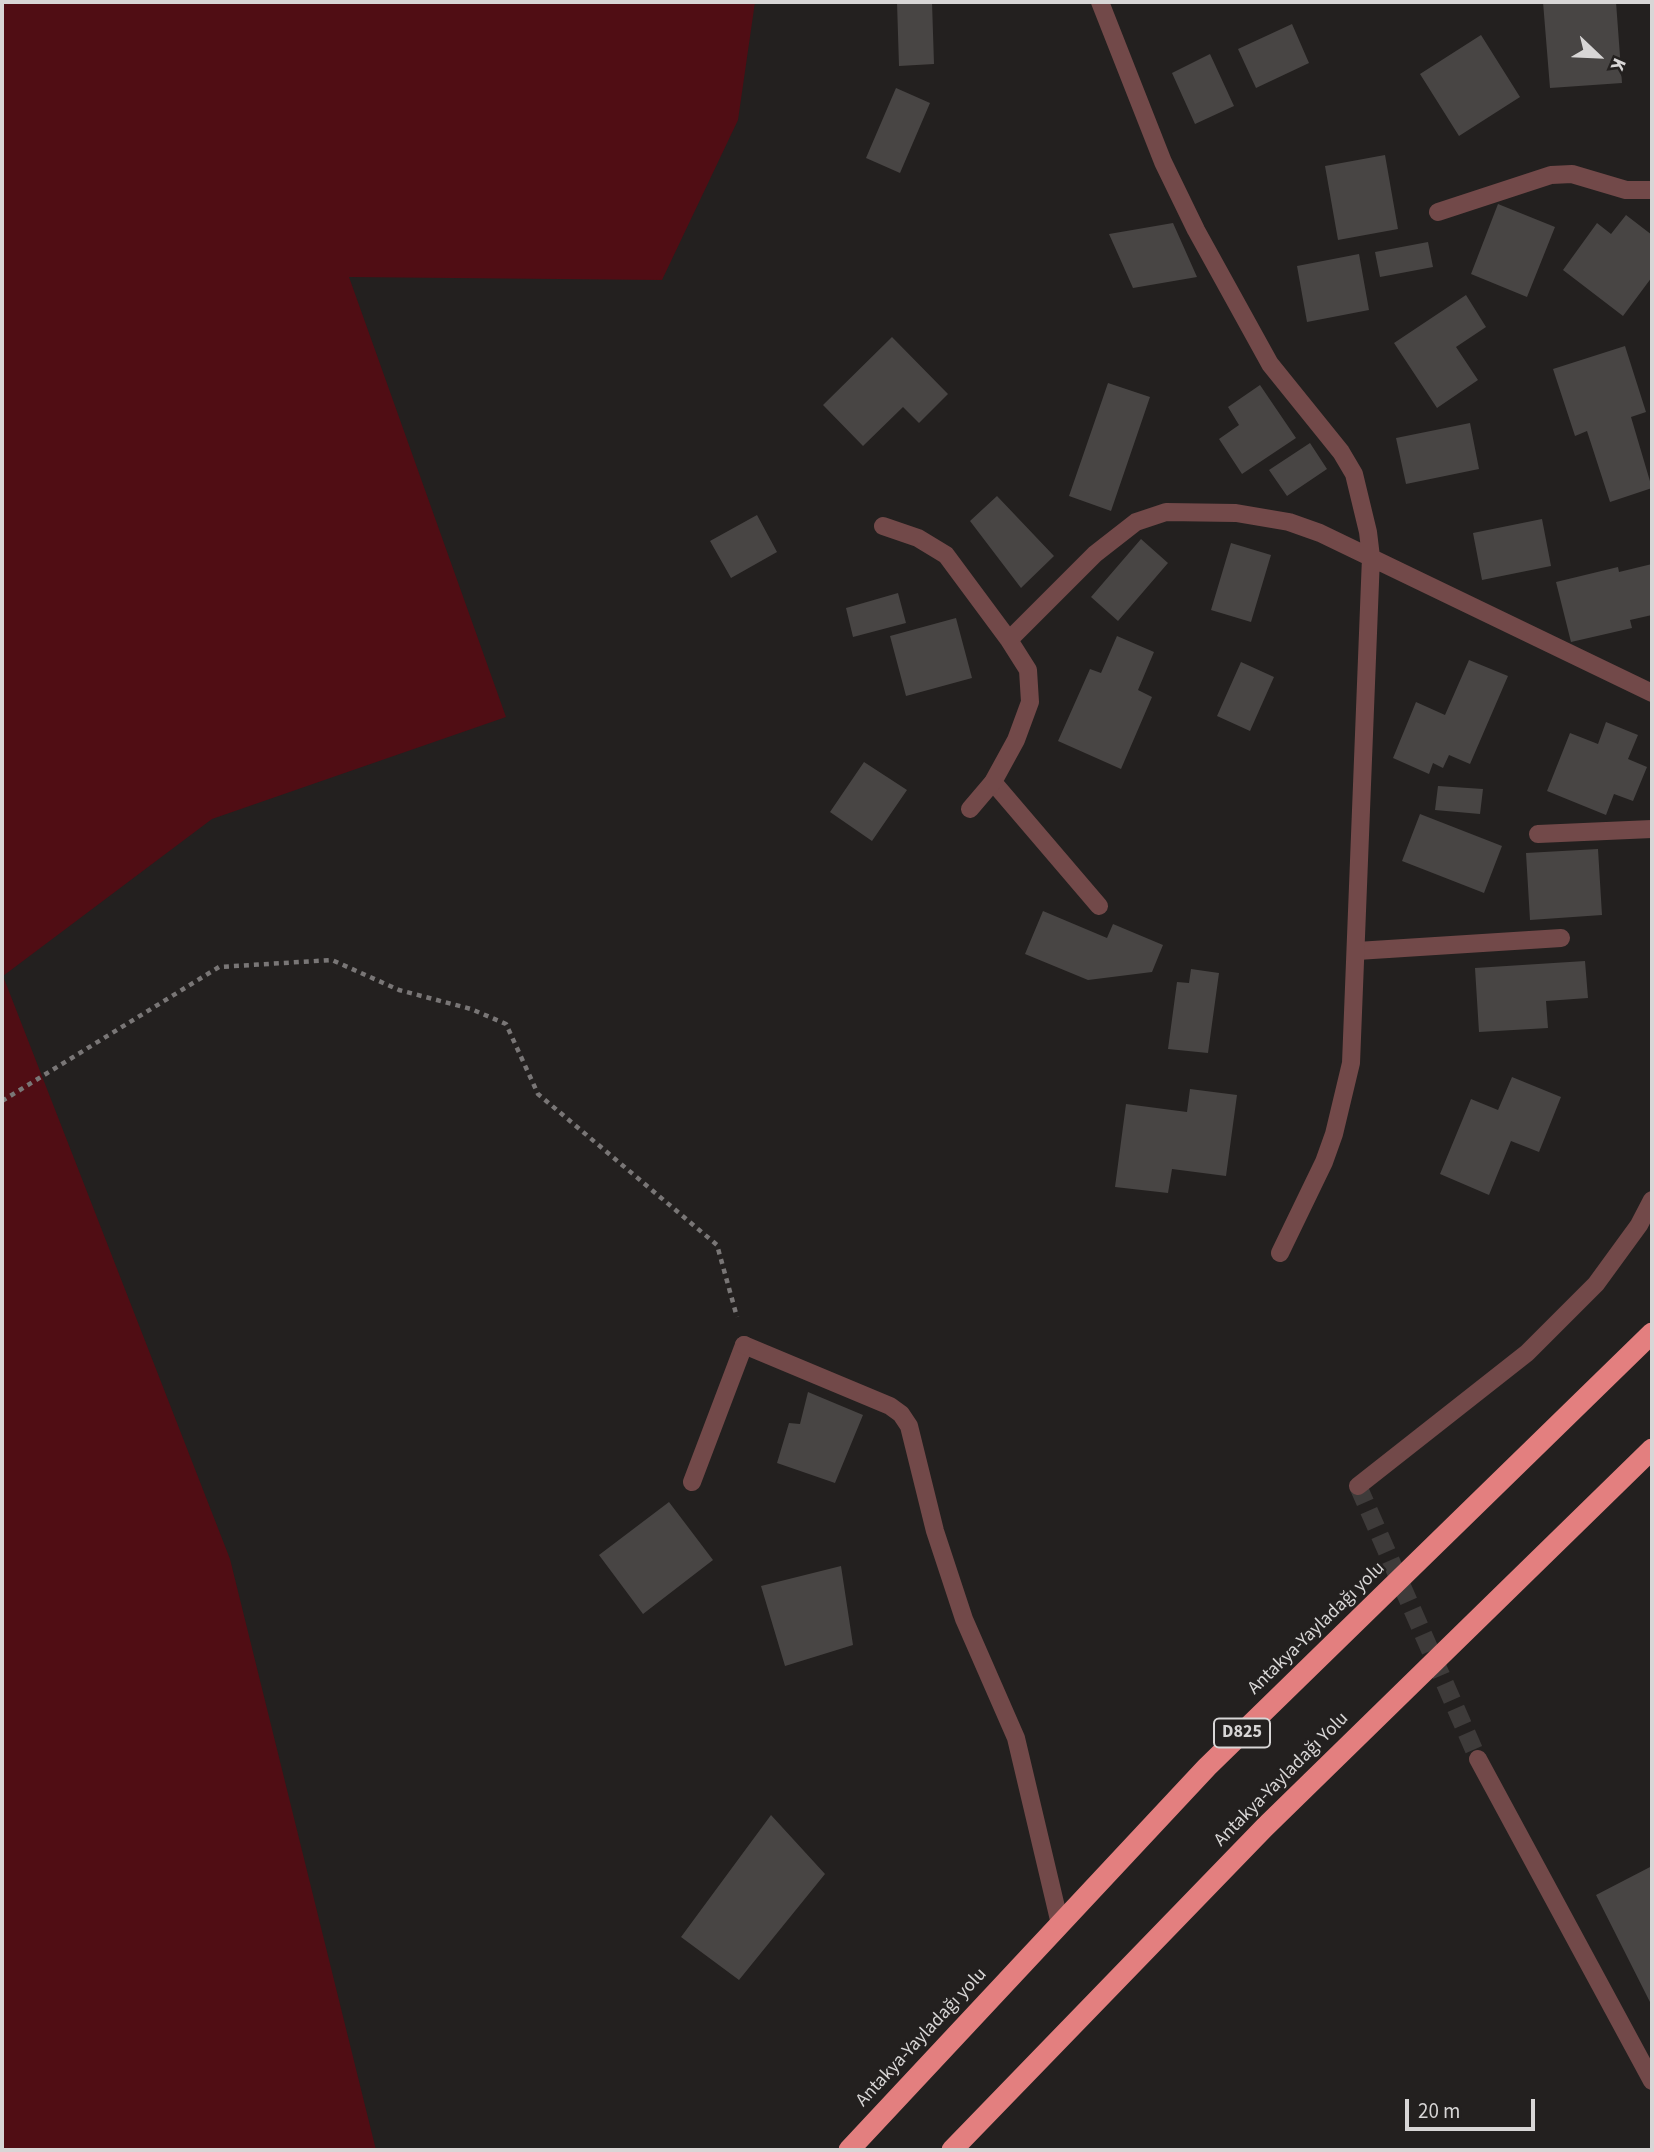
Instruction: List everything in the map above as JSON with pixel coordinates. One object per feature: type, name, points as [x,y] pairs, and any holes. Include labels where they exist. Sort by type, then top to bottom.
[{"type":"highway","name":"Antakya-Yayladağı yolu","points":[[849,2150],[1207,1767],[1652,1333]]},
{"type":"highway","name":"Antakya-Yayladağı Yolu","points":[[952,2150],[1265,1827],[1652,1449]]},
{"type":"street","points":[[1100,2],[1163,162],[1248,329],[1300,405],[1324,430],[1354,474],[1365,511],[1371,557],[1352,1050],[1345,1094],[1324,1163],[1280,1253]]},
{"type":"street","points":[[1438,212],[1551,175],[1572,174],[1626,190],[1652,190]]},
{"type":"street","points":[[1009,640],[1121,531],[1166,512],[1199,511],[1263,516],[1321,533],[1652,693]]},
{"type":"street","points":[[883,526],[918,538],[946,555],[1028,670],[1031,692],[1016,740],[993,782],[970,809]]},
{"type":"street","points":[[993,782],[1099,906]]},
{"type":"street","points":[[1538,834],[1652,829]]},
{"type":"street","points":[[1357,951],[1561,938]]},
{"type":"street","points":[[1358,1486],[1527,1353],[1596,1284],[1639,1225],[1652,1200]]},
{"type":"street","points":[[692,1482],[744,1345],[890,1406],[901,1414],[909,1426],[936,1531],[964,1619],[1014,1731],[1060,1924]]},
{"type":"street","points":[[1478,1759],[1652,2081]]},
{"type":"path","points":[[2,1101],[219,967],[332,960],[399,990],[471,1009],[506,1024],[538,1094],[717,1245],[744,1345]]},
{"type":"shaded area","points":[[2,2],[755,2],[738,120],[662,280],[349,277],[506,717],[212,819],[3,976],[230,1559],[376,2150],[2,2150]]},
{"type":"building","points":[[897,2],[932,2],[934,64],[899,66]]},
{"type":"building","points":[[1543,2],[1616,2],[1622,83],[1550,88]]},
{"type":"building","points":[[1292,24],[1309,63],[1256,88],[1238,49]]},
{"type":"building","points":[[1481,35],[1520,97],[1459,136],[1420,74]]},
{"type":"building","points":[[1210,54],[1234,106],[1195,124],[1172,73]]},
{"type":"building","points":[[896,88],[930,103],[900,173],[866,158]]},
{"type":"building","points":[[1385,155],[1398,229],[1338,240],[1325,166]]},
{"type":"building","points":[[1498,204],[1555,227],[1527,297],[1471,274]]},
{"type":"building","points":[[1626,215],[1652,235],[1652,277],[1623,316],[1563,270],[1597,223],[1611,234]]},
{"type":"building","points":[[1173,223],[1197,277],[1133,288],[1109,234]]},
{"type":"building","points":[[1428,242],[1433,267],[1380,277],[1375,252]]},
{"type":"building","points":[[1359,254],[1369,310],[1307,322],[1297,266]]},
{"type":"building","points":[[1466,295],[1486,327],[1456,347],[1478,380],[1437,408],[1394,343]]},
{"type":"building","points":[[892,337],[948,394],[919,423],[903,407],[863,446],[823,405]]},
{"type":"building","points":[[1625,346],[1646,412],[1631,417],[1652,488],[1610,502],[1587,431],[1575,436],[1553,369]]},
{"type":"building","points":[[1108,383],[1150,397],[1111,511],[1069,496]]},
{"type":"building","points":[[1260,385],[1296,438],[1242,474],[1219,439],[1239,425],[1228,407]]},
{"type":"building","points":[[1470,423],[1479,469],[1406,484],[1396,438]]},
{"type":"building","points":[[1310,443],[1327,469],[1287,496],[1269,470]]},
{"type":"building","points":[[997,496],[1054,556],[1021,588],[970,521]]},
{"type":"building","points":[[757,515],[777,552],[731,578],[710,541]]},
{"type":"building","points":[[1542,519],[1551,566],[1482,580],[1473,533]]},
{"type":"building","points":[[1141,539],[1168,563],[1118,621],[1091,597]]},
{"type":"building","points":[[1231,543],[1271,555],[1251,622],[1211,610]]},
{"type":"building","points":[[1652,564],[1652,615],[1630,620],[1632,628],[1571,642],[1556,582],[1618,567],[1619,572]]},
{"type":"building","points":[[898,593],[906,623],[853,637],[846,608]]},
{"type":"building","points":[[956,618],[972,678],[906,696],[890,636]]},
{"type":"building","points":[[1117,636],[1154,652],[1138,690],[1152,697],[1121,769],[1058,741],[1090,669],[1101,673]]},
{"type":"building","points":[[1469,660],[1508,676],[1470,764],[1449,755],[1443,768],[1433,763],[1429,774],[1393,758],[1416,702],[1445,715]]},
{"type":"building","points":[[1241,662],[1274,677],[1250,731],[1217,716]]},
{"type":"building","points":[[1606,722],[1638,735],[1628,759],[1647,767],[1633,801],[1614,794],[1606,815],[1547,791],[1570,733],[1598,744]]},
{"type":"building","points":[[864,762],[907,790],[872,841],[830,812]]},
{"type":"building","points":[[1438,786],[1483,789],[1480,814],[1435,810]]},
{"type":"building","points":[[1420,814],[1502,846],[1484,893],[1402,861]]},
{"type":"building","points":[[1598,849],[1602,915],[1530,920],[1526,853]]},
{"type":"building","points":[[1043,911],[1107,938],[1113,924],[1163,945],[1152,972],[1088,980],[1025,954]]},
{"type":"building","points":[[1585,961],[1588,998],[1546,1001],[1548,1028],[1479,1032],[1475,968]]},
{"type":"building","points":[[1191,969],[1219,973],[1208,1053],[1168,1049],[1177,982],[1189,983]]},
{"type":"building","points":[[1512,1077],[1561,1097],[1539,1152],[1511,1141],[1489,1195],[1440,1174],[1471,1099],[1498,1110]]},
{"type":"building","points":[[1190,1089],[1237,1095],[1226,1176],[1172,1169],[1168,1193],[1115,1187],[1126,1104],[1187,1112]]},
{"type":"building","points":[[808,1392],[863,1415],[835,1483],[777,1463],[789,1423],[800,1424]]},
{"type":"building","points":[[669,1502],[713,1560],[643,1614],[599,1555]]},
{"type":"building","points":[[841,1566],[853,1645],[785,1666],[761,1586]]},
{"type":"building","points":[[771,1815],[825,1874],[739,1980],[681,1937]]},
{"type":"building","points":[[1652,1866],[1652,2006],[1596,1895]]},
{"type":"tunnel","points":[[1358,1486],[1478,1759]]}]
